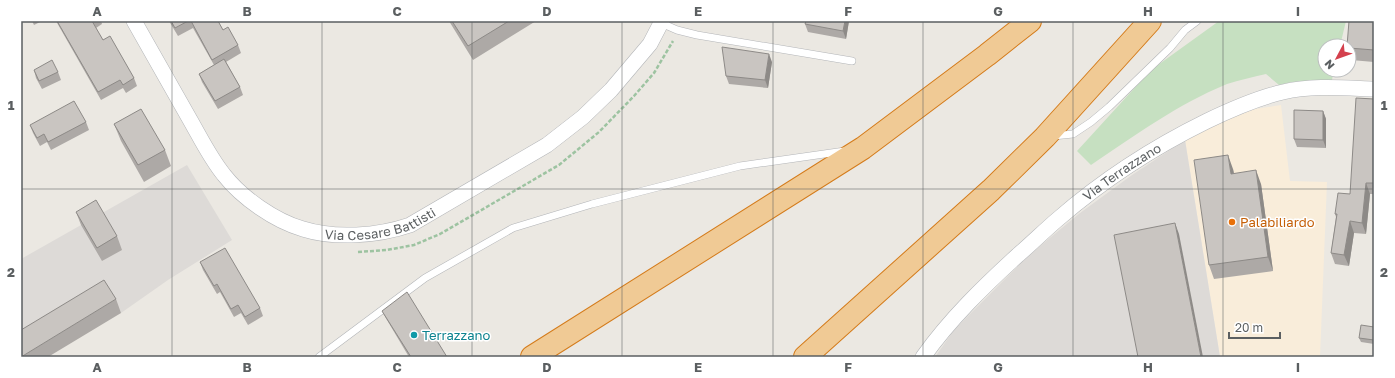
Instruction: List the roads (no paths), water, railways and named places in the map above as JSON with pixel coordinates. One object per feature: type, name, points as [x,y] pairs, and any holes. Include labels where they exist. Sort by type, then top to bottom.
[{"type":"highway","points":[[532,357],[863,148],[1030,21]]},
{"type":"highway","points":[[805,357],[828,342],[991,190],[1045,137],[1150,21]]},
{"type":"street","name":"Via Cesare Battisti","points":[[134,21],[214,162],[233,186],[261,208],[289,224],[313,232],[345,236],[392,230],[410,225],[547,145],[583,117],[611,90],[650,44],[662,22]]},
{"type":"street","name":"Via Terrazzano","points":[[924,357],[958,314],[988,283],[1059,218],[1128,166],[1160,146],[1228,111],[1258,99],[1285,91],[1307,89],[1374,89]]},
{"type":"lane","points":[[1045,137],[1073,134],[1091,122],[1109,107],[1170,48],[1185,30],[1197,21]]},
{"type":"lane","points":[[662,22],[677,30],[696,35],[852,61]]},
{"type":"lane","points":[[319,357],[424,278],[513,228],[592,204],[740,166],[863,148]]},
{"type":"place","name":"Palabiliardo","points":[[1232,222]]},
{"type":"place","name":"Terrazzano","points":[[414,335]]}]
